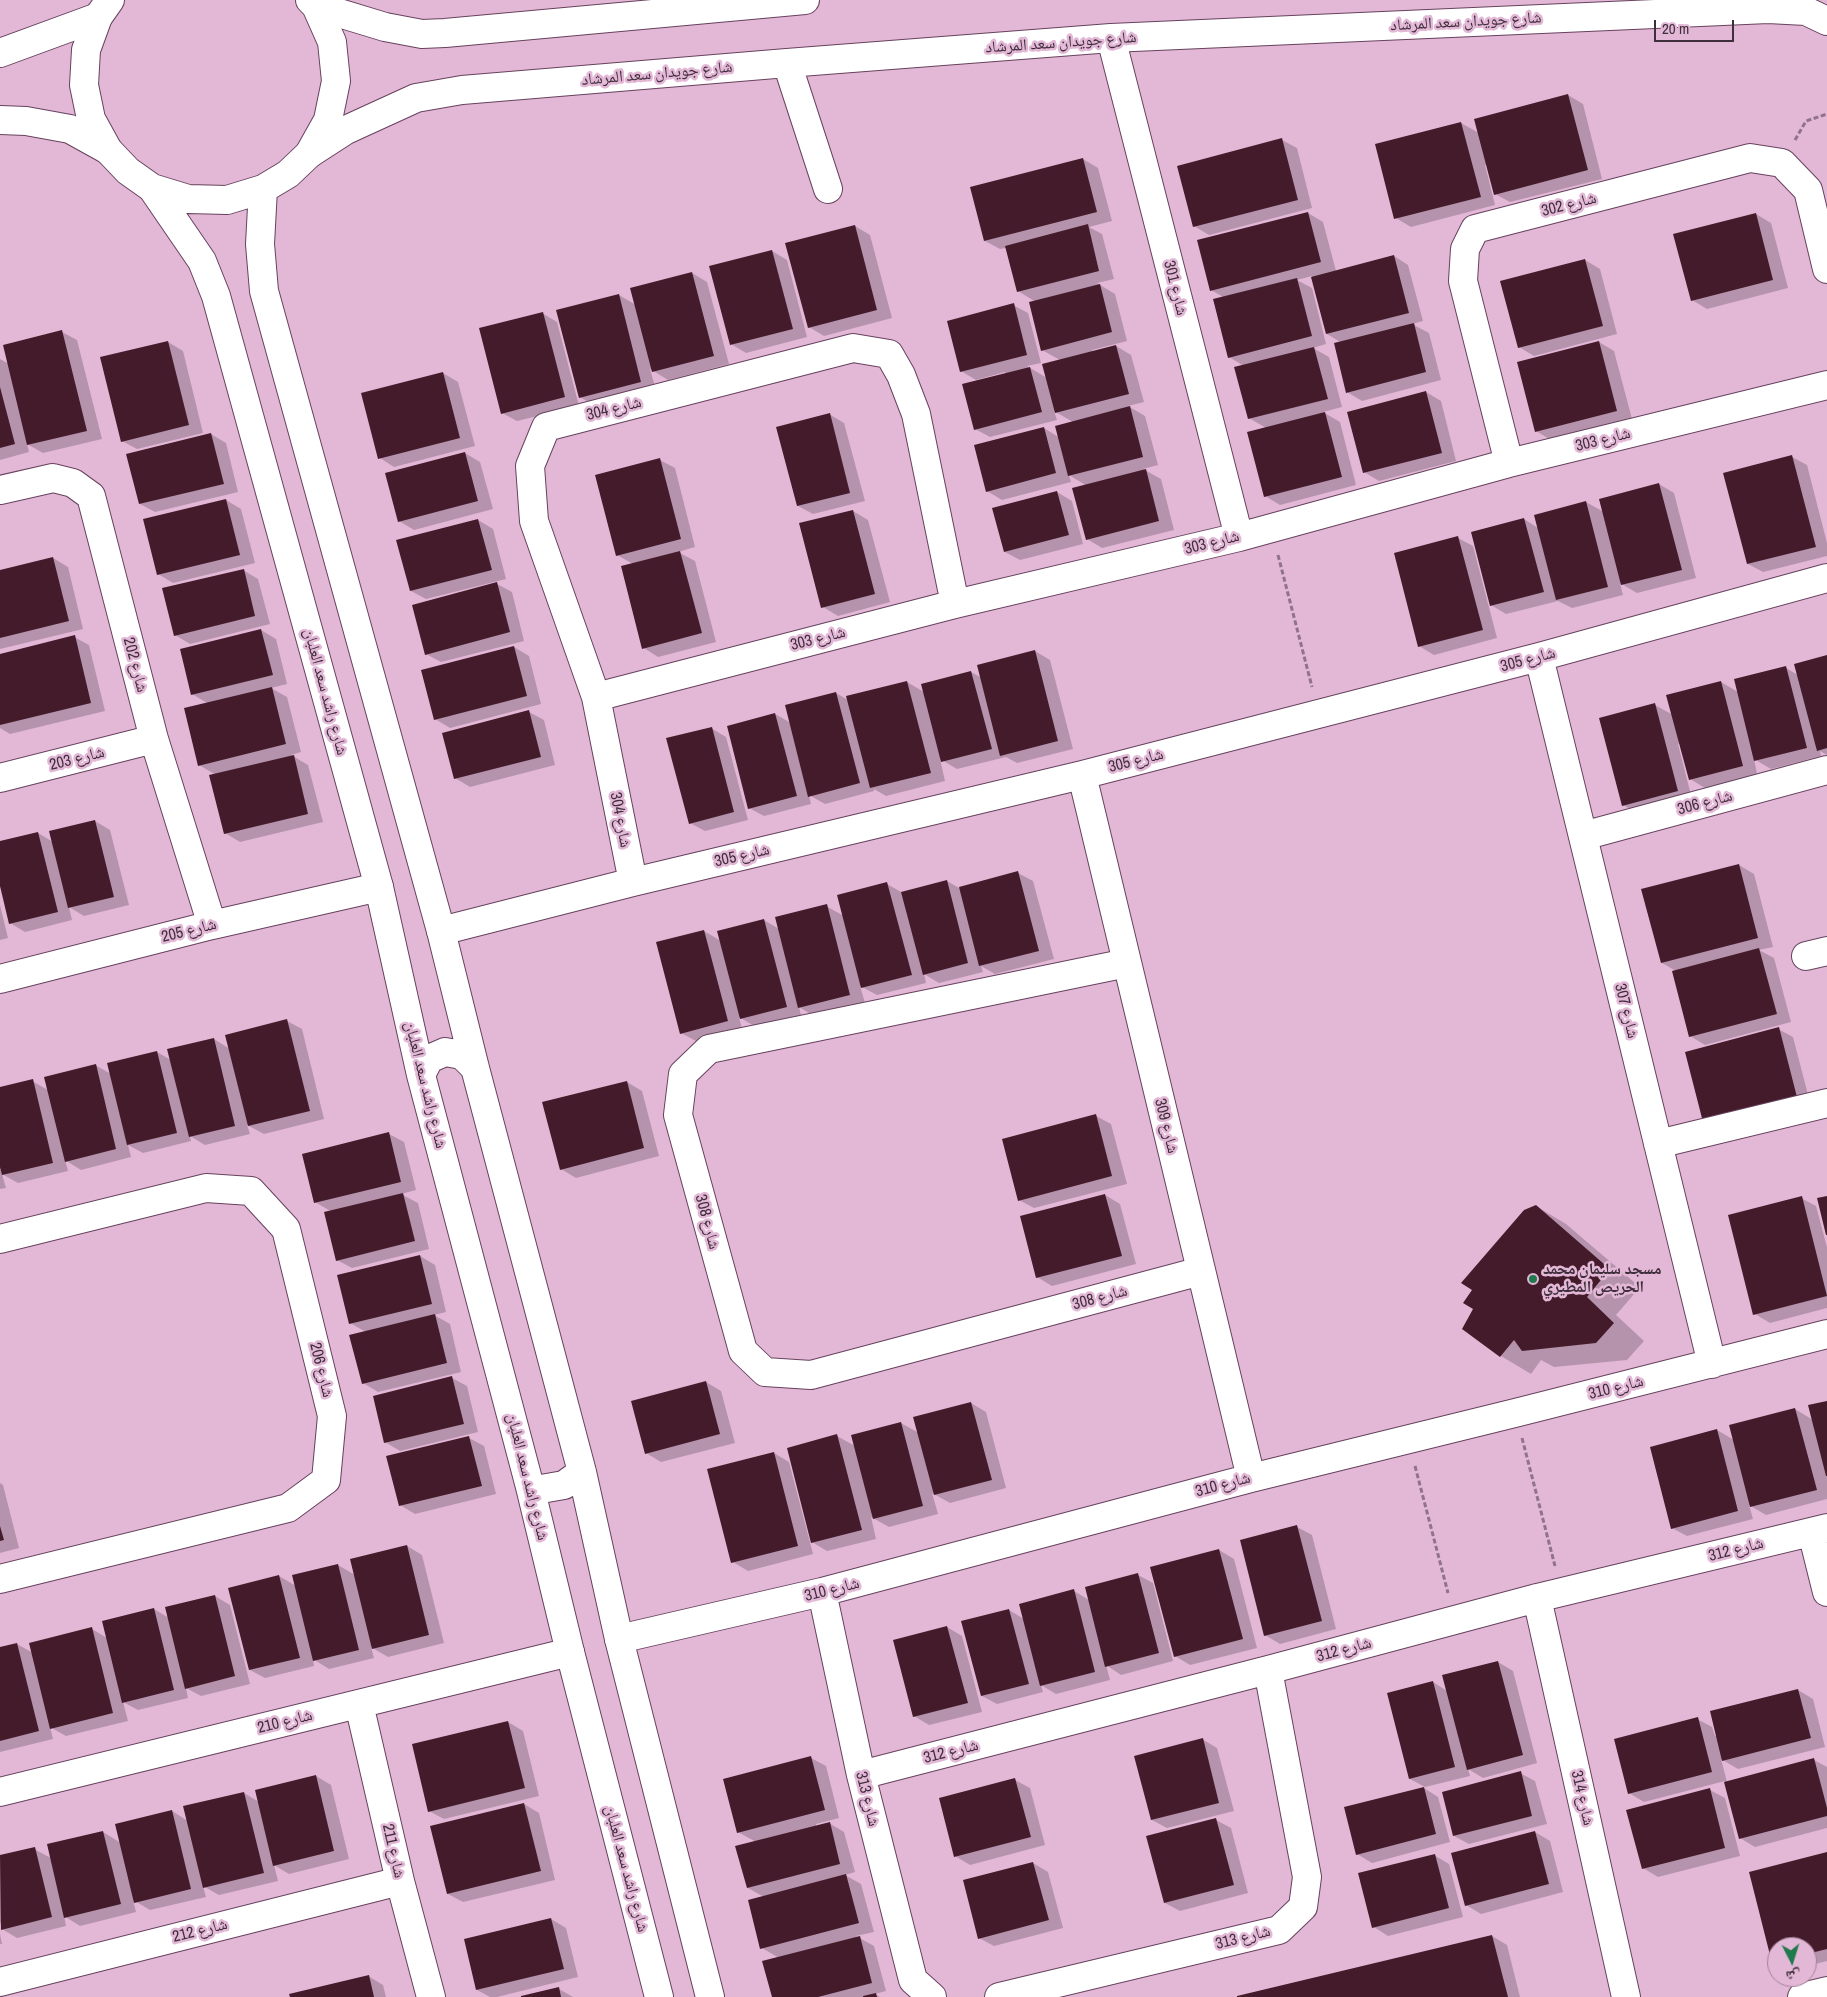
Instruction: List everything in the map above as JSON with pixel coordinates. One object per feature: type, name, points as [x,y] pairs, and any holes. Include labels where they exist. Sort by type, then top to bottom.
[{"type":"street","points":[[313,3],[385,27],[422,34],[438,34],[805,0]]},
{"type":"street","points":[[104,9],[86,50],[84,85],[92,119],[108,150],[128,171],[152,188],[188,199],[227,200],[263,190],[288,174],[308,154],[328,120],[336,82],[332,42],[313,3]]},
{"type":"street","points":[[0,53],[104,9]]},
{"type":"street","name":"شارع جويدان سعد المرشاد","points":[[308,154],[346,130],[416,98],[462,90],[788,62],[1111,38],[1768,9],[1806,12],[1827,21]]},
{"type":"street","name":"شارع 301","points":[[1111,38],[1239,537]]},
{"type":"street","points":[[788,62],[828,189]]},
{"type":"street","points":[[0,120],[26,121],[70,129],[108,150]]},
{"type":"street","name":"شارع 302","points":[[1508,463],[1463,281],[1465,249],[1476,229],[1750,158],[1782,163]]},
{"type":"street","points":[[1782,163],[1808,190],[1827,269]]},
{"type":"street","name":"شارع راشد سعد العلبان","points":[[152,188],[202,261],[216,296],[379,887],[421,1075],[530,1487],[570,1652],[659,1997]]},
{"type":"street","points":[[263,190],[260,244],[264,292],[441,931],[474,1068],[582,1472],[620,1639],[710,1997]]},
{"type":"street","name":"شارع 304","points":[[633,882],[596,697],[534,521],[530,466],[546,427],[853,348],[889,354],[901,375],[916,414],[955,604]]},
{"type":"street","name":"شارع 303","points":[[596,697],[955,604],[1239,537],[1508,463],[1827,385]]},
{"type":"street","name":"شارع 202","points":[[0,490],[53,478],[73,483],[91,496],[154,739],[212,925]]},
{"type":"street","name":"شارع 305","points":[[441,931],[633,882],[1082,775],[1539,657],[1827,578]]},
{"type":"street","name":"شارع 307","points":[[1539,657],[1712,1364]]},
{"type":"street","name":"شارع 203","points":[[0,778],[154,739]]},
{"type":"street","name":"شارع 306","points":[[1583,836],[1827,770]]},
{"type":"street","name":"شارع 309","points":[[1082,775],[1250,1478]]},
{"type":"street","name":"شارع 205","points":[[0,979],[212,925],[379,887]]},
{"type":"street","name":"شارع 308","points":[[1127,963],[709,1049],[683,1074],[678,1115],[743,1351],[765,1372],[811,1375],[1201,1271]]},
{"type":"street","points":[[421,1075],[429,1060],[445,1052],[462,1055],[474,1068]]},
{"type":"street","points":[[1658,1144],[1827,1103]]},
{"type":"street","name":"شارع 206","points":[[0,1240],[206,1188],[251,1192],[286,1229],[332,1416],[326,1480],[288,1508],[0,1580]]},
{"type":"street","name":"شارع 310","points":[[620,1639],[822,1592],[1250,1478],[1409,1440],[1827,1334]]},
{"type":"street","points":[[530,1487],[541,1488],[564,1485],[582,1472]]},
{"type":"street","points":[[1820,1530],[1827,1592]]},
{"type":"street","name":"شارع 312","points":[[861,1775],[1455,1620],[1820,1530]]},
{"type":"street","name":"شارع 313","points":[[822,1592],[861,1775],[913,1980],[932,1997]]},
{"type":"street","name":"شارع 314","points":[[1549,1596],[1626,1997]]},
{"type":"street","name":"شارع 210","points":[[0,1792],[570,1652]]},
{"type":"street","name":"شارع 313","points":[[999,1997],[1280,1930],[1303,1907],[1307,1878],[1268,1670]]},
{"type":"street","name":"شارع 211","points":[[359,1704],[400,1881],[431,1997]]},
{"type":"street","name":"شارع 212","points":[[18,1985],[400,1881]]},
{"type":"street","points":[[1802,1997],[1827,1992]]},
{"type":"path","points":[[1782,163],[1806,121],[1827,114]]},
{"type":"path","points":[[1271,528],[1319,714]]},
{"type":"path","points":[[1515,1413],[1549,1596]]},
{"type":"path","points":[[1409,1440],[1455,1620]]},
{"type":"building","points":[[1568,94],[1588,170],[1494,195],[1474,119]]},
{"type":"building","points":[[1461,122],[1481,197],[1394,219],[1375,144]]},
{"type":"building","points":[[1282,138],[1298,200],[1193,227],[1177,166]]},
{"type":"building","points":[[1083,158],[1097,212],[984,241],[970,187]]},
{"type":"building","points":[[1308,212],[1321,262],[1210,291],[1197,240]]},
{"type":"building","points":[[1756,213],[1773,280],[1691,301],[1673,234]]},
{"type":"building","points":[[1088,224],[1099,271],[1017,292],[1005,246]]},
{"type":"building","points":[[855,225],[877,310],[808,328],[785,243]]},
{"type":"building","points":[[772,250],[793,329],[730,345],[709,266]]},
{"type":"building","points":[[1394,255],[1409,313],[1326,334],[1311,277]]},
{"type":"building","points":[[1585,259],[1603,326],[1518,348],[1500,281]]},
{"type":"building","points":[[692,272],[714,356],[652,372],[630,288]]},
{"type":"building","points":[[1297,278],[1312,336],[1228,358],[1213,299]]},
{"type":"building","points":[[1100,284],[1112,332],[1041,351],[1029,302]]},
{"type":"building","points":[[619,294],[641,382],[579,398],[556,310]]},
{"type":"building","points":[[1014,303],[1027,355],[960,372],[947,321]]},
{"type":"building","points":[[543,312],[565,397],[501,414],[479,328]]},
{"type":"building","points":[[1414,323],[1426,372],[1346,393],[1334,343]]},
{"type":"building","points":[[62,330],[87,431],[27,445],[3,345]]},
{"type":"building","points":[[168,341],[189,425],[121,442],[100,357]]},
{"type":"building","points":[[1599,341],[1617,411],[1535,432],[1517,362]]},
{"type":"building","points":[[1116,345],[1129,394],[1055,413],[1042,364]]},
{"type":"building","points":[[1314,347],[1328,399],[1248,419],[1234,367]]},
{"type":"building","points":[[1030,367],[1042,412],[974,430],[962,384]]},
{"type":"building","points":[[443,372],[460,438],[378,459],[361,393]]},
{"type":"building","points":[[0,387],[15,444],[0,448]]},
{"type":"building","points":[[1426,391],[1442,453],[1363,473],[1347,412]]},
{"type":"building","points":[[1130,406],[1143,457],[1068,476],[1055,426]]},
{"type":"building","points":[[1325,412],[1342,477],[1264,497],[1247,432]]},
{"type":"building","points":[[830,413],[850,493],[797,506],[776,427]]},
{"type":"building","points":[[1044,427],[1056,473],[986,492],[974,445]]},
{"type":"building","points":[[211,433],[224,484],[139,504],[126,454]]},
{"type":"building","points":[[465,452],[478,501],[398,522],[385,473]]},
{"type":"building","points":[[1792,455],[1816,547],[1747,564],[1723,473]]},
{"type":"building","points":[[660,458],[681,539],[616,556],[595,475]]},
{"type":"building","points":[[1146,469],[1159,521],[1086,540],[1072,488]]},
{"type":"building","points":[[1659,483],[1682,570],[1621,585],[1599,499]]},
{"type":"building","points":[[1057,491],[1069,535],[1004,552],[992,508]]},
{"type":"building","points":[[226,499],[240,555],[157,575],[143,519]]},
{"type":"building","points":[[1586,501],[1608,587],[1556,600],[1534,515]]},
{"type":"building","points":[[853,510],[875,594],[821,608],[799,523]]},
{"type":"building","points":[[1524,518],[1544,592],[1490,606],[1471,532]]},
{"type":"building","points":[[478,519],[492,570],[410,591],[396,540]]},
{"type":"building","points":[[1458,536],[1483,630],[1418,647],[1394,553]]},
{"type":"building","points":[[680,551],[702,633],[642,649],[621,566]]},
{"type":"building","points":[[53,557],[69,621],[0,638],[0,570]]},
{"type":"building","points":[[244,569],[255,616],[174,636],[162,588]]},
{"type":"building","points":[[497,582],[510,632],[425,655],[412,605]]},
{"type":"building","points":[[261,629],[273,675],[191,695],[180,649]]},
{"type":"building","points":[[75,635],[91,703],[0,725],[0,654]]},
{"type":"building","points":[[514,646],[527,696],[434,720],[421,670]]},
{"type":"building","points":[[1035,650],[1058,741],[1000,756],[977,665]]},
{"type":"building","points":[[1827,655],[1827,748],[1817,751],[1794,664]]},
{"type":"building","points":[[1786,666],[1807,748],[1754,761],[1734,679]]},
{"type":"building","points":[[971,671],[992,749],[941,762],[921,684]]},
{"type":"building","points":[[907,681],[931,773],[870,788],[846,696]]},
{"type":"building","points":[[1721,681],[1743,766],[1689,780],[1666,695]]},
{"type":"building","points":[[272,687],[286,744],[198,766],[184,708]]},
{"type":"building","points":[[836,692],[860,783],[808,797],[785,705]]},
{"type":"building","points":[[1655,703],[1678,791],[1622,806],[1599,718]]},
{"type":"building","points":[[529,710],[541,757],[454,779],[442,733]]},
{"type":"building","points":[[775,713],[797,796],[748,809],[727,726]]},
{"type":"building","points":[[712,727],[734,812],[689,824],[666,738]]},
{"type":"building","points":[[294,755],[308,814],[224,834],[209,775]]},
{"type":"building","points":[[95,820],[114,897],[68,908],[49,831]]},
{"type":"building","points":[[38,832],[58,912],[9,924],[0,886],[0,841]]},
{"type":"building","points":[[1739,864],[1758,938],[1661,963],[1641,889]]},
{"type":"building","points":[[1018,871],[1039,951],[979,966],[959,887]]},
{"type":"building","points":[[947,880],[968,963],[923,975],[901,892]]},
{"type":"building","points":[[887,882],[912,975],[861,988],[837,895]]},
{"type":"building","points":[[827,904],[850,995],[798,1008],[775,917]]},
{"type":"building","points":[[764,919],[787,1007],[740,1019],[717,931]]},
{"type":"building","points":[[704,930],[728,1021],[680,1034],[656,942]]},
{"type":"building","points":[[1759,948],[1777,1014],[1689,1037],[1672,971]]},
{"type":"building","points":[[287,1019],[310,1111],[248,1126],[225,1035]]},
{"type":"building","points":[[1779,1027],[1798,1101],[1704,1126],[1685,1052]]},
{"type":"building","points":[[214,1038],[235,1126],[189,1137],[167,1049]]},
{"type":"building","points":[[157,1051],[177,1133],[127,1145],[107,1063]]},
{"type":"building","points":[[96,1064],[116,1149],[65,1162],[44,1077]]},
{"type":"building","points":[[33,1079],[53,1163],[2,1175],[0,1167],[0,1087]]},
{"type":"building","points":[[627,1081],[644,1148],[560,1170],[542,1102]]},
{"type":"building","points":[[1096,1114],[1112,1176],[1018,1201],[1002,1139]]},
{"type":"building","points":[[389,1132],[401,1182],[314,1203],[302,1154]]},
{"type":"building","points":[[403,1193],[415,1241],[336,1261],[324,1212]]},
{"type":"building","points":[[1105,1194],[1122,1256],[1036,1278],[1020,1216]]},
{"type":"building","points":[[1802,1196],[1827,1296],[1753,1315],[1728,1215]]},
{"type":"building","points":[[1827,1196],[1827,1235],[1826,1235],[1817,1198]]},
{"type":"building","name":"مسجد سليمان محمد الحريص المطيري","points":[[1536,1205],[1604,1264],[1605,1275],[1587,1297],[1614,1323],[1596,1343],[1522,1351],[1514,1340],[1500,1357],[1462,1329],[1473,1309],[1463,1303],[1472,1290],[1461,1283],[1524,1210]]},
{"type":"building","points":[[420,1255],[432,1304],[349,1324],[337,1275]]},
{"type":"building","points":[[435,1314],[447,1363],[362,1384],[349,1335]]},
{"type":"building","points":[[452,1376],[464,1424],[384,1443],[373,1396]]},
{"type":"building","points":[[706,1381],[720,1434],[645,1454],[631,1401]]},
{"type":"building","points":[[1827,1401],[1827,1476],[1826,1476],[1808,1405]]},
{"type":"building","points":[[971,1402],[992,1480],[934,1495],[913,1417]]},
{"type":"building","points":[[1795,1408],[1817,1490],[1750,1507],[1729,1425]]},
{"type":"building","points":[[901,1422],[923,1506],[873,1519],[851,1435]]},
{"type":"building","points":[[1717,1429],[1738,1511],[1671,1529],[1650,1447]]},
{"type":"building","points":[[837,1434],[862,1530],[811,1543],[787,1448]]},
{"type":"building","points":[[469,1436],[482,1486],[399,1506],[386,1456]]},
{"type":"building","points":[[774,1452],[798,1546],[731,1563],[707,1469]]},
{"type":"building","points":[[1297,1525],[1322,1621],[1264,1636],[1240,1540]]},
{"type":"building","points":[[0,1526],[4,1540],[0,1541]]},
{"type":"building","points":[[407,1545],[429,1635],[372,1649],[350,1559]]},
{"type":"building","points":[[1219,1549],[1243,1639],[1174,1657],[1150,1567]]},
{"type":"building","points":[[338,1564],[359,1650],[313,1661],[292,1575]]},
{"type":"building","points":[[1138,1573],[1159,1653],[1105,1667],[1085,1587]]},
{"type":"building","points":[[279,1575],[300,1658],[249,1670],[228,1588]]},
{"type":"building","points":[[1074,1589],[1095,1672],[1040,1686],[1019,1604]]},
{"type":"building","points":[[215,1595],[235,1676],[185,1689],[165,1607]]},
{"type":"building","points":[[154,1608],[174,1690],[122,1703],[102,1621]]},
{"type":"building","points":[[1009,1609],[1029,1684],[981,1696],[961,1621]]},
{"type":"building","points":[[947,1626],[968,1703],[913,1717],[893,1640]]},
{"type":"building","points":[[92,1627],[113,1713],[50,1729],[29,1643]]},
{"type":"building","points":[[17,1643],[39,1731],[0,1741],[0,1647]]},
{"type":"building","points":[[1498,1661],[1523,1755],[1467,1770],[1442,1675]]},
{"type":"building","points":[[1433,1681],[1455,1767],[1409,1779],[1387,1693]]},
{"type":"building","points":[[1798,1689],[1811,1738],[1722,1761],[1710,1711]]},
{"type":"building","points":[[1698,1717],[1712,1772],[1628,1794],[1614,1739]]},
{"type":"building","points":[[508,1721],[525,1788],[428,1812],[412,1744]]},
{"type":"building","points":[[1203,1738],[1219,1803],[1151,1820],[1134,1756]]},
{"type":"building","points":[[811,1756],[825,1810],[737,1833],[723,1779]]},
{"type":"building","points":[[1814,1758],[1827,1808],[1827,1816],[1739,1839],[1724,1782]]},
{"type":"building","points":[[1521,1771],[1532,1816],[1453,1836],[1442,1792]]},
{"type":"building","points":[[316,1775],[334,1851],[273,1866],[255,1790]]},
{"type":"building","points":[[1015,1778],[1031,1837],[954,1857],[939,1798]]},
{"type":"building","points":[[1424,1787],[1436,1834],[1356,1855],[1344,1807]]},
{"type":"building","points":[[1710,1788],[1725,1848],[1642,1869],[1626,1810]]},
{"type":"building","points":[[244,1792],[264,1873],[203,1888],[183,1806]]},
{"type":"building","points":[[524,1803],[541,1871],[447,1894],[430,1826]]},
{"type":"building","points":[[172,1810],[191,1889],[134,1903],[115,1824]]},
{"type":"building","points":[[1216,1818],[1234,1885],[1164,1903],[1146,1836]]},
{"type":"building","points":[[830,1822],[840,1864],[747,1888],[735,1846]]},
{"type":"building","points":[[103,1831],[121,1904],[64,1918],[47,1844]]},
{"type":"building","points":[[1535,1831],[1549,1884],[1465,1906],[1451,1853]]},
{"type":"building","points":[[35,1847],[52,1917],[1,1930],[0,1855]]},
{"type":"building","points":[[1827,1852],[1827,1949],[1817,1952],[1817,1937],[1767,1937],[1767,1943],[1749,1872]]},
{"type":"building","points":[[1435,1854],[1449,1908],[1372,1928],[1358,1873]]},
{"type":"building","points":[[1033,1862],[1049,1920],[978,1939],[963,1880]]},
{"type":"building","points":[[846,1874],[859,1923],[760,1949],[748,1900]]},
{"type":"building","points":[[551,1918],[564,1969],[476,1990],[464,1939]]},
{"type":"building","points":[[1492,1935],[1508,1997],[1237,1997],[1237,1996]]},
{"type":"building","points":[[860,1936],[872,1983],[818,1997],[772,1997],[762,1961]]},
{"type":"building","points":[[369,1975],[374,1997],[290,1997],[289,1994]]},
{"type":"building","points":[[559,1987],[561,1997],[521,1997],[521,1996]]},
{"type":"building","points":[[876,1993],[877,1997],[863,1997],[863,1996]]},
{"type":"place","name":"مسجد سليمان محمد الحريص المطيري","points":[[1533,1279]]}]
